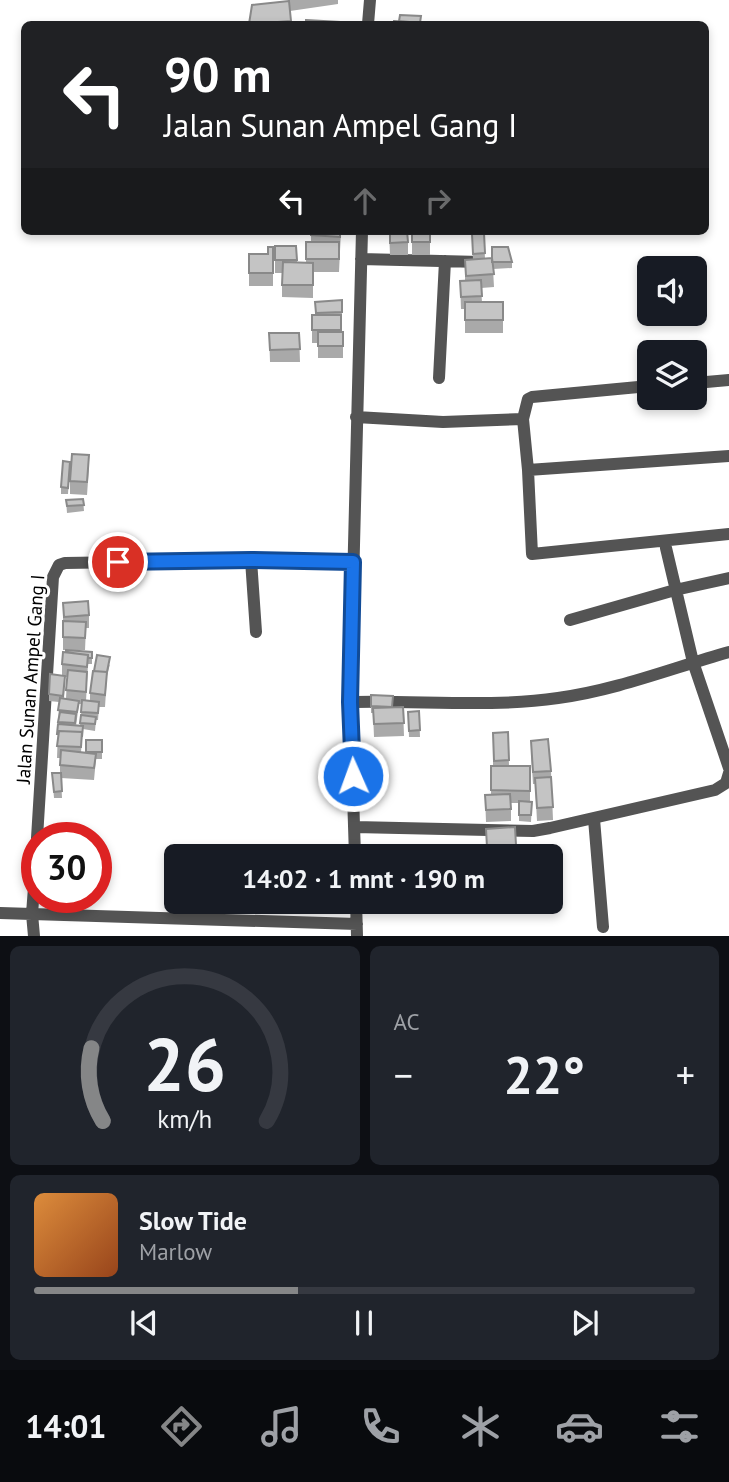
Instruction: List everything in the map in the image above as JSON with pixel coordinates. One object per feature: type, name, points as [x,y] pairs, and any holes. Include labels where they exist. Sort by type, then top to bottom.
[{"type":"street","points":[[368,21],[370,0]]},
{"type":"street","points":[[355,844],[350,702],[362,235]]},
{"type":"street","points":[[361,259],[487,262]]},
{"type":"street","points":[[439,378],[444,261]]},
{"type":"street","points":[[707,382],[729,380]]},
{"type":"street","points":[[637,387],[528,399],[523,419],[532,554],[729,534]]},
{"type":"street","points":[[356,417],[443,422],[523,419]]},
{"type":"street","points":[[528,470],[729,456]]},
{"type":"street","points":[[355,827],[533,831],[715,790],[726,783],[729,771],[723,729],[693,662],[666,548]]},
{"type":"street","points":[[251,560],[256,632]]},
{"type":"street","name":"Jalan Sunan Ampel Gang I","points":[[38,822],[53,577],[56,567],[65,563],[251,560],[353,562]]},
{"type":"street","points":[[570,620],[675,590],[729,578]]},
{"type":"street","points":[[350,702],[414,700],[487,704],[560,698],[649,678],[729,652]]},
{"type":"street","points":[[594,819],[603,927]]},
{"type":"street","points":[[0,913],[357,919]]},
{"type":"street","points":[[32,914],[34,936]]},
{"type":"building","points":[[289,1],[291,21],[249,21],[252,5]]},
{"type":"building","points":[[400,15],[421,16],[420,21],[399,21]]},
{"type":"building","points":[[390,235],[407,235],[408,242],[390,243]]},
{"type":"building","points":[[412,235],[430,235],[430,242],[412,242]]},
{"type":"building","points":[[472,235],[484,235],[485,253],[473,254]]},
{"type":"building","points":[[306,242],[339,242],[339,259],[306,259]]},
{"type":"building","points":[[275,246],[296,246],[297,260],[275,260]]},
{"type":"building","points":[[268,247],[273,247],[273,273],[249,273],[249,254],[268,254]]},
{"type":"building","points":[[492,247],[508,247],[512,262],[492,262]]},
{"type":"building","points":[[492,258],[494,274],[466,276],[465,260]]},
{"type":"building","points":[[283,262],[313,263],[313,285],[282,285]]},
{"type":"building","points":[[481,280],[482,296],[461,297],[460,281]]},
{"type":"building","points":[[342,300],[342,312],[316,313],[315,302]]},
{"type":"building","points":[[465,302],[503,302],[503,320],[465,320]]},
{"type":"building","points":[[312,315],[341,315],[341,330],[312,330]]},
{"type":"building","points":[[318,332],[343,332],[343,346],[318,346]]},
{"type":"building","points":[[269,333],[299,333],[300,349],[270,350]]},
{"type":"building","points":[[72,454],[89,455],[87,482],[70,481]]},
{"type":"building","points":[[63,461],[70,462],[68,488],[61,487]]},
{"type":"building","points":[[83,499],[84,505],[67,506],[66,500]]},
{"type":"building","points":[[88,601],[89,615],[64,617],[63,603]]},
{"type":"building","points":[[63,621],[86,622],[85,638],[63,637]]},
{"type":"building","points":[[63,652],[88,655],[87,667],[62,664]]},
{"type":"building","points":[[66,652],[92,652],[92,658]]},
{"type":"building","points":[[97,655],[110,657],[107,672],[94,671]]},
{"type":"building","points":[[68,670],[87,672],[86,692],[66,690]]},
{"type":"building","points":[[93,671],[107,672],[105,695],[90,693]]},
{"type":"building","points":[[50,674],[65,676],[63,696],[49,694]]},
{"type":"building","points":[[371,695],[393,696],[392,707],[371,706]]},
{"type":"building","points":[[60,698],[79,701],[77,712],[58,710]]},
{"type":"building","points":[[82,700],[99,702],[98,713],[81,712]]},
{"type":"building","points":[[403,707],[404,723],[374,724],[373,708]]},
{"type":"building","points":[[419,711],[420,730],[409,731],[408,712]]},
{"type":"building","points":[[60,712],[76,714],[75,723],[58,722]]},
{"type":"building","points":[[81,715],[96,717],[95,724],[80,723]]},
{"type":"building","points":[[58,724],[83,726],[82,737],[82,732],[59,731],[57,734]]},
{"type":"building","points":[[59,731],[82,732],[81,747],[57,746]]},
{"type":"building","points":[[508,732],[509,760],[494,761],[493,733]]},
{"type":"building","points":[[548,739],[551,771],[533,772],[531,741]]},
{"type":"building","points":[[86,740],[102,740],[102,752],[86,752]]},
{"type":"building","points":[[61,750],[96,754],[94,768],[60,765]]},
{"type":"building","points":[[491,766],[530,766],[530,791],[491,790]]},
{"type":"building","points":[[52,773],[61,773],[62,791],[54,792]]},
{"type":"building","points":[[551,777],[553,807],[537,808],[535,778]]},
{"type":"building","points":[[510,794],[511,809],[486,810],[485,795]]},
{"type":"building","points":[[519,801],[532,802],[531,815],[519,815]]},
{"type":"building","points":[[515,827],[516,844],[487,844],[486,829]]},
{"type":"route","points":[[118,562],[353,562],[350,702],[353,776]]}]
